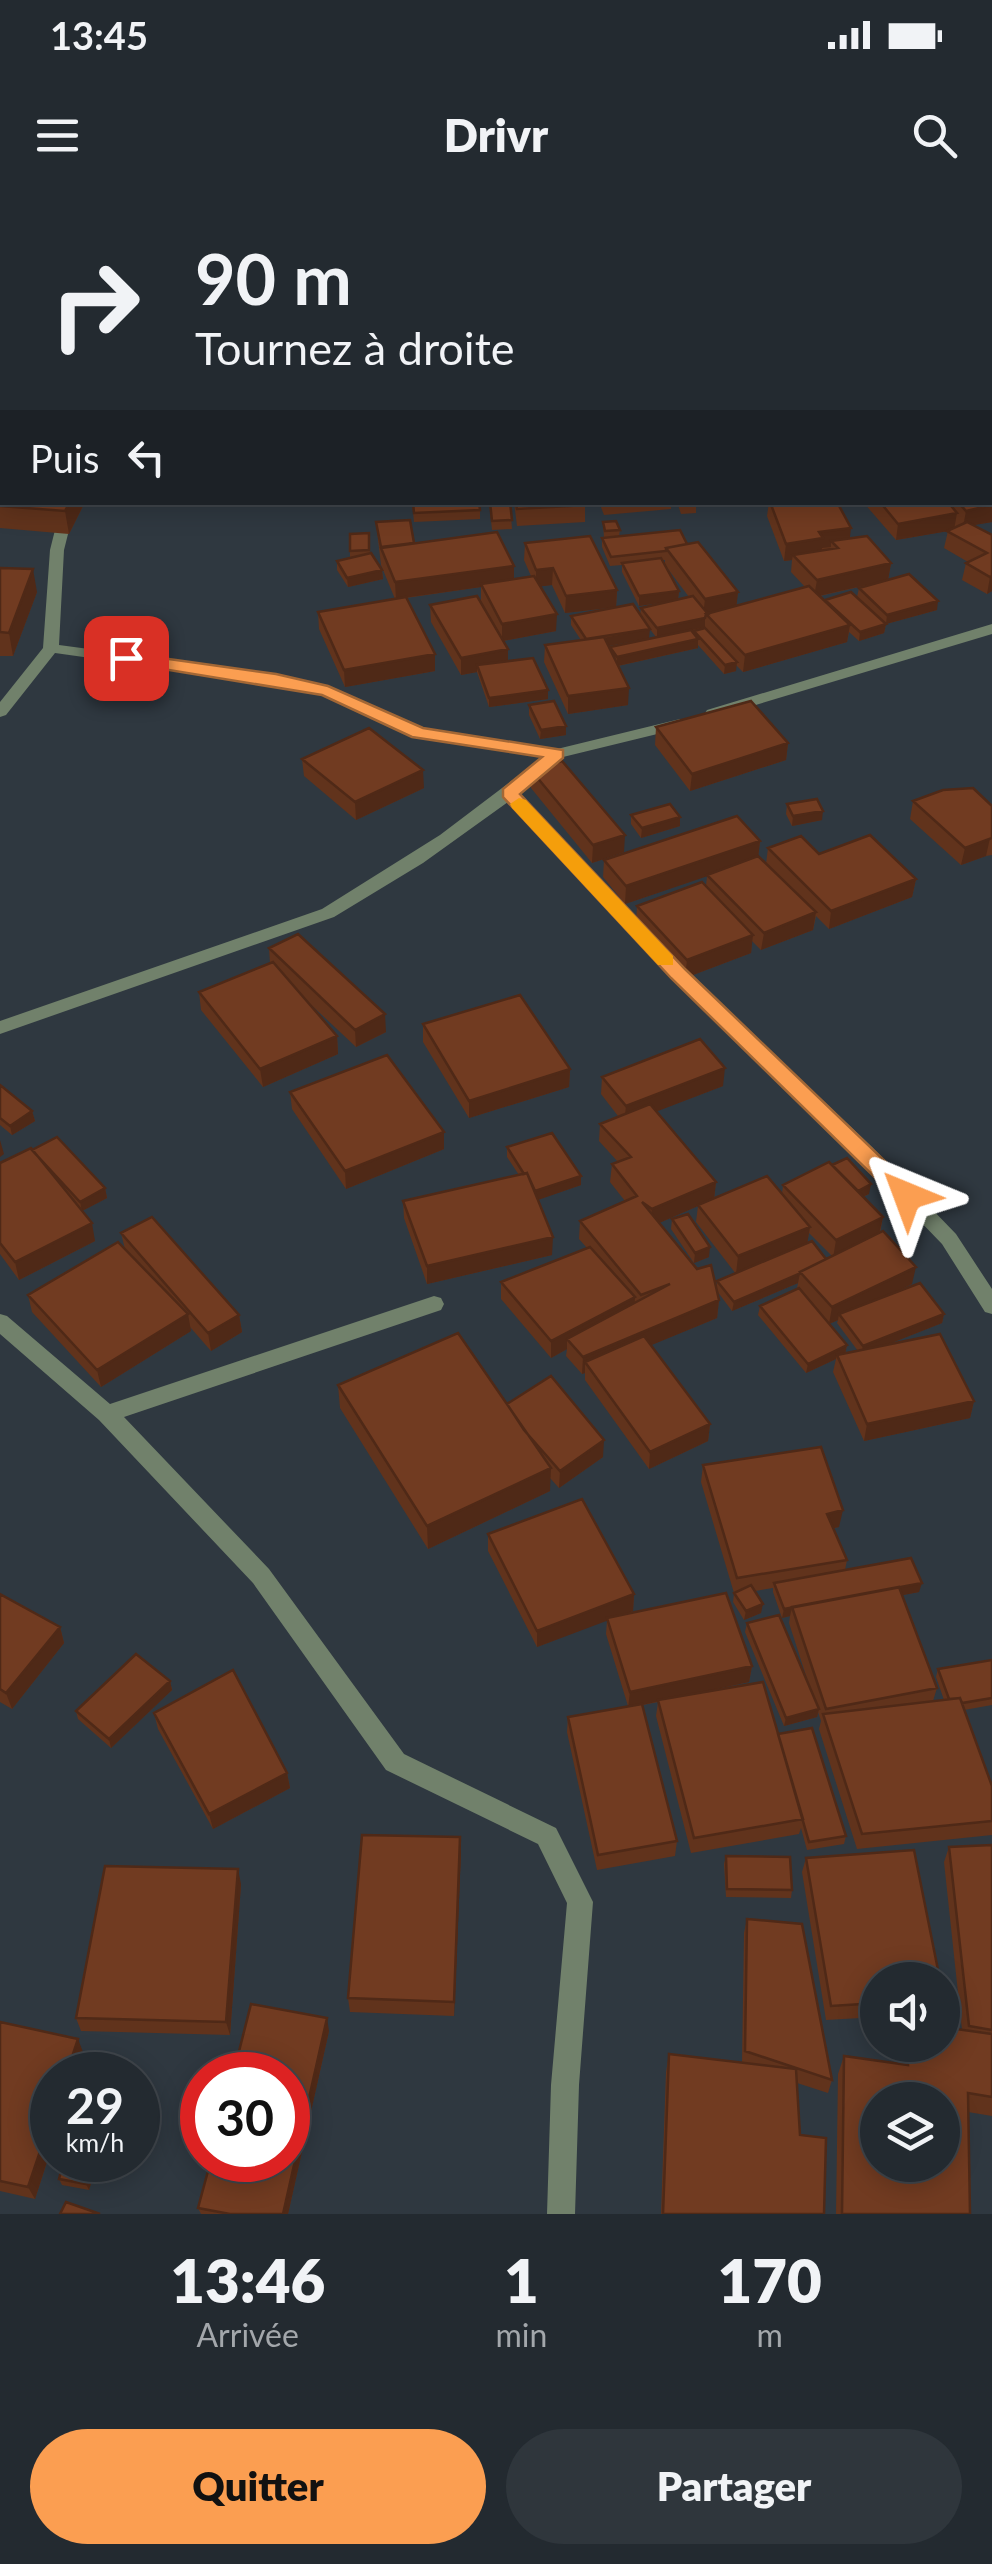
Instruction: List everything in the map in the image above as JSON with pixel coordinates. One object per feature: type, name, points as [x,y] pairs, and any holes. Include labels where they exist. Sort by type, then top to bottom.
[{"type":"street","points":[[0,712],[50,648],[56,550],[68,505]]},
{"type":"street","points":[[50,648],[276,680],[328,691],[418,733],[557,754],[656,732],[992,628]]},
{"type":"street","points":[[0,1028],[328,913],[366,892],[509,793],[557,754]]},
{"type":"street","points":[[509,793],[678,974],[866,1152],[949,1239],[992,1306]]},
{"type":"street","points":[[108,1414],[434,1304]]},
{"type":"street","points":[[0,1322],[108,1414],[261,1576],[395,1762],[547,1836],[580,1902],[565,2085],[561,2214]]},
{"type":"building","points":[[0,505],[68,505],[65,511]]},
{"type":"building","points":[[413,505],[479,505],[480,510],[414,513]]},
{"type":"building","points":[[490,505],[510,505],[512,520],[492,521]]},
{"type":"building","points":[[516,505],[585,505],[517,509]]},
{"type":"building","points":[[771,505],[839,505],[851,528],[819,532],[823,538],[786,544]]},
{"type":"building","points":[[882,505],[950,505],[957,513],[898,524]]},
{"type":"building","points":[[961,505],[992,505],[966,511]]},
{"type":"building","points":[[410,520],[414,543],[381,547],[376,522]]},
{"type":"building","points":[[616,521],[620,530],[605,531],[603,522]]},
{"type":"building","points":[[967,522],[992,535],[990,577],[966,563],[987,553],[947,531]]},
{"type":"building","points":[[680,530],[687,544],[666,551],[611,557],[602,538]]},
{"type":"building","points":[[497,532],[514,566],[395,582],[381,548]]},
{"type":"building","points":[[369,533],[369,550],[350,551],[350,534]]},
{"type":"building","points":[[590,536],[617,590],[566,596],[553,568],[536,570],[525,543]]},
{"type":"building","points":[[867,536],[891,563],[817,580],[793,555],[838,548],[831,541]]},
{"type":"building","points":[[698,542],[738,592],[705,599],[666,548]]},
{"type":"building","points":[[371,553],[382,570],[347,578],[337,561]]},
{"type":"building","points":[[661,558],[679,591],[639,596],[622,563]]},
{"type":"building","points":[[0,568],[33,569],[9,633],[0,632]]},
{"type":"building","points":[[909,574],[938,601],[887,615],[859,588]]},
{"type":"building","points":[[534,576],[557,614],[502,624],[481,584]]},
{"type":"building","points":[[809,586],[850,625],[745,655],[706,614]]},
{"type":"building","points":[[851,592],[886,624],[860,632],[825,600]]},
{"type":"building","points":[[477,596],[508,649],[461,658],[430,605]]},
{"type":"building","points":[[693,596],[708,614],[705,618],[657,628],[641,608]]},
{"type":"building","points":[[406,597],[435,654],[344,670],[318,612]]},
{"type":"building","points":[[633,604],[650,629],[586,639],[571,616]]},
{"type":"building","points":[[705,628],[737,662],[725,665],[694,631]]},
{"type":"building","points":[[691,630],[698,639],[617,657],[610,647]]},
{"type":"building","points":[[604,637],[629,688],[568,696],[545,645]]},
{"type":"building","points":[[533,658],[548,690],[489,698],[477,665]]},
{"type":"building","points":[[554,701],[566,726],[541,730],[529,705]]},
{"type":"building","points":[[751,701],[788,743],[692,774],[656,727]]},
{"type":"building","points":[[369,728],[423,770],[355,802],[302,759]]},
{"type":"building","points":[[562,761],[625,835],[593,845],[531,770]]},
{"type":"building","points":[[973,788],[992,806],[992,838],[965,848],[913,801],[943,790]]},
{"type":"building","points":[[817,799],[823,811],[793,816],[787,804]]},
{"type":"building","points":[[670,804],[680,817],[642,828],[631,815]]},
{"type":"building","points":[[737,816],[760,841],[626,886],[604,860]]},
{"type":"building","points":[[870,835],[916,879],[831,911],[768,848],[801,836],[819,854]]},
{"type":"building","points":[[758,856],[816,912],[764,933],[707,875]]},
{"type":"building","points":[[702,882],[753,935],[687,960],[637,906]]},
{"type":"building","points":[[298,934],[385,1014],[355,1030],[269,948]]},
{"type":"building","points":[[273,962],[337,1036],[260,1069],[199,992]]},
{"type":"building","points":[[520,995],[570,1069],[469,1101],[423,1024]]},
{"type":"building","points":[[700,1039],[725,1068],[626,1106],[602,1077]]},
{"type":"building","points":[[387,1055],[444,1132],[345,1171],[290,1092]]},
{"type":"building","points":[[0,1085],[32,1111],[10,1126],[0,1118]]},
{"type":"building","points":[[650,1104],[716,1182],[652,1209],[642,1202],[697,1269],[711,1265],[719,1300],[583,1357],[567,1339],[670,1284],[641,1295],[580,1221],[637,1196],[612,1164],[631,1157],[600,1124]]},
{"type":"building","points":[[552,1133],[581,1176],[535,1191],[507,1147]]},
{"type":"building","points":[[57,1137],[105,1188],[80,1202],[32,1150]]},
{"type":"building","points":[[31,1148],[92,1223],[15,1262],[0,1243],[0,1163]]},
{"type":"building","points":[[847,1158],[871,1184],[858,1191],[832,1165]]},
{"type":"building","points":[[829,1162],[883,1217],[836,1240],[783,1185]]},
{"type":"building","points":[[527,1173],[553,1237],[427,1266],[403,1201]]},
{"type":"building","points":[[767,1176],[810,1227],[738,1256],[698,1205]]},
{"type":"building","points":[[688,1214],[710,1247],[695,1253],[672,1219]]},
{"type":"building","points":[[152,1217],[239,1315],[208,1333],[121,1233]]},
{"type":"building","points":[[883,1231],[916,1267],[832,1307],[800,1272]]},
{"type":"building","points":[[812,1241],[826,1259],[734,1302],[717,1281]]},
{"type":"building","points":[[118,1242],[188,1314],[97,1370],[28,1295]]},
{"type":"building","points":[[590,1247],[635,1297],[551,1341],[501,1282]]},
{"type":"building","points":[[920,1283],[944,1314],[863,1346],[839,1314]]},
{"type":"building","points":[[799,1288],[847,1345],[808,1364],[760,1306]]},
{"type":"building","points":[[458,1333],[551,1468],[427,1526],[338,1385]]},
{"type":"building","points":[[940,1334],[974,1401],[867,1424],[837,1355]]},
{"type":"building","points":[[644,1336],[710,1424],[650,1452],[585,1362]]},
{"type":"building","points":[[551,1376],[604,1440],[560,1471],[507,1404]]},
{"type":"building","points":[[821,1447],[843,1510],[827,1514],[847,1560],[737,1578],[703,1465]]},
{"type":"building","points":[[582,1499],[634,1594],[537,1631],[488,1534]]},
{"type":"building","points":[[911,1558],[922,1583],[784,1609],[774,1583]]},
{"type":"building","points":[[751,1585],[763,1604],[746,1611],[734,1593]]},
{"type":"building","points":[[899,1587],[937,1688],[826,1709],[792,1607]]},
{"type":"building","points":[[726,1593],[752,1666],[630,1692],[607,1618]]},
{"type":"building","points":[[0,1594],[60,1627],[6,1693],[0,1689]]},
{"type":"building","points":[[779,1615],[819,1709],[786,1718],[747,1623]]},
{"type":"building","points":[[136,1654],[170,1681],[109,1739],[76,1711]]},
{"type":"building","points":[[992,1660],[992,1698],[962,1703],[960,1698],[949,1699],[938,1669]]},
{"type":"building","points":[[233,1670],[287,1773],[209,1814],[154,1713]]},
{"type":"building","points":[[763,1682],[803,1819],[694,1838],[658,1700]]},
{"type":"building","points":[[960,1698],[992,1786],[992,1821],[862,1834],[823,1714]]},
{"type":"building","points":[[642,1704],[677,1841],[598,1855],[568,1717]]},
{"type":"building","points":[[812,1728],[846,1836],[809,1842],[778,1734]]},
{"type":"building","points":[[362,1835],[460,1837],[454,2002],[348,1998]]},
{"type":"building","points":[[992,1845],[992,2030],[969,2026],[949,1847]]},
{"type":"building","points":[[914,1850],[936,1962],[860,1962],[860,2004],[831,2006],[806,1858]]},
{"type":"building","points":[[726,1856],[790,1857],[792,1890],[727,1889]]},
{"type":"building","points":[[105,1866],[238,1869],[226,2022],[76,2018]]},
{"type":"building","points":[[747,1919],[802,1924],[832,2080],[745,2051]]},
{"type":"building","points":[[251,2004],[327,2018],[310,2094],[310,2052],[239,2052]]},
{"type":"building","points":[[0,2022],[78,2039],[74,2052],[30,2052],[30,2181],[28,2187],[0,2181]]},
{"type":"building","points":[[960,2030],[992,2034],[992,2097],[968,2093],[970,2214],[842,2214],[844,2056],[860,2058],[860,2062],[960,2062]]},
{"type":"building","points":[[669,2054],[796,2069],[800,2135],[826,2138],[824,2214],[663,2214]]},
{"type":"building","points":[[205,2182],[290,2182],[283,2214],[230,2214],[198,2208]]},
{"type":"building","points":[[66,2202],[100,2214],[60,2214]]},
{"type":"slow traffic","points":[[519,804],[666,960]]},
{"type":"route","points":[[126,658],[328,691],[418,733],[557,754],[509,793],[678,974],[866,1152],[907,1196]]}]
